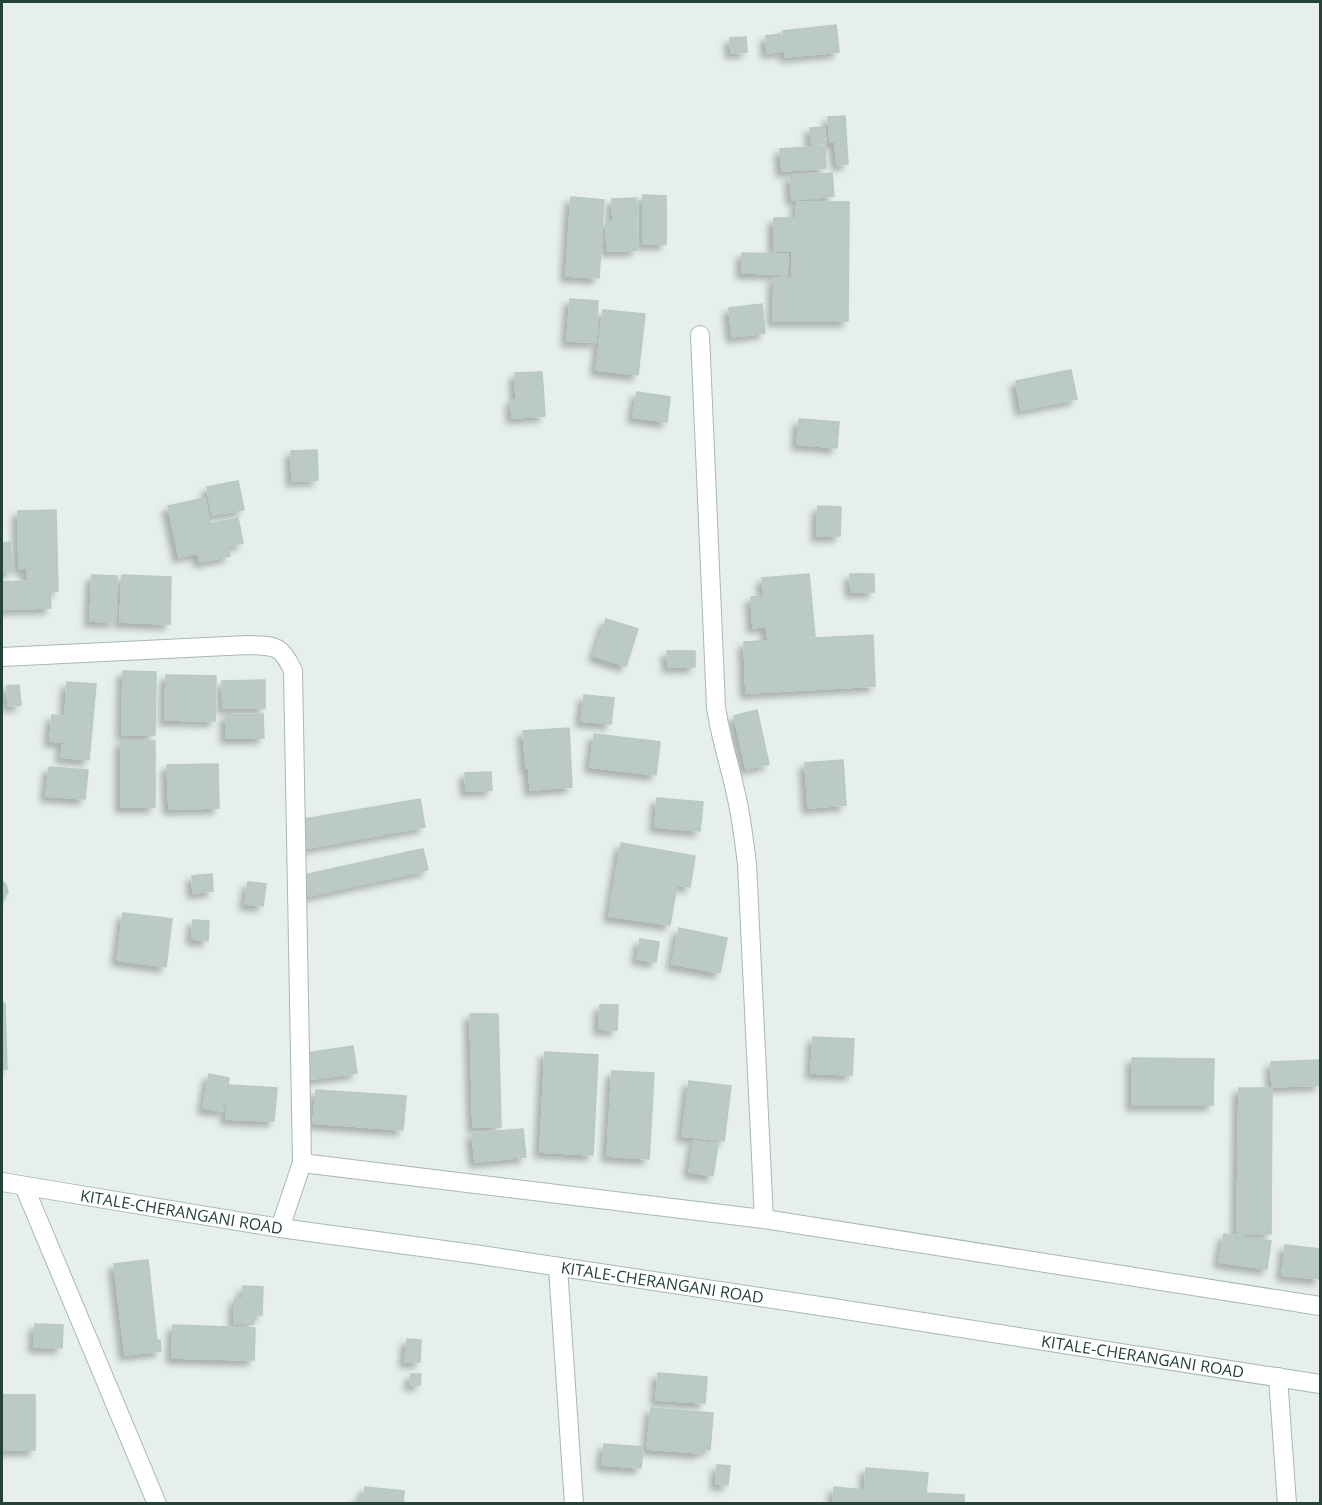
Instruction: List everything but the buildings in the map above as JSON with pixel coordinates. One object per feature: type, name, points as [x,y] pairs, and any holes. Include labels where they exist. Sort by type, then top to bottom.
[{"type":"street","points":[[700,335],[716,707],[718,728],[742,823],[747,864],[764,1219]]},
{"type":"street","points":[[2,657],[247,645],[272,646],[286,655],[293,671],[302,1163],[280,1228]]},
{"type":"street","points":[[302,1163],[764,1219],[1320,1306]]},
{"type":"street","name":"KITALE-CHERANGANI ROAD","points":[[2,1182],[280,1228],[845,1309],[1320,1384]]},
{"type":"street","points":[[24,1186],[157,1503]]},
{"type":"street","points":[[558,1267],[574,1503]]},
{"type":"street","points":[[1278,1377],[1287,1503]]}]
